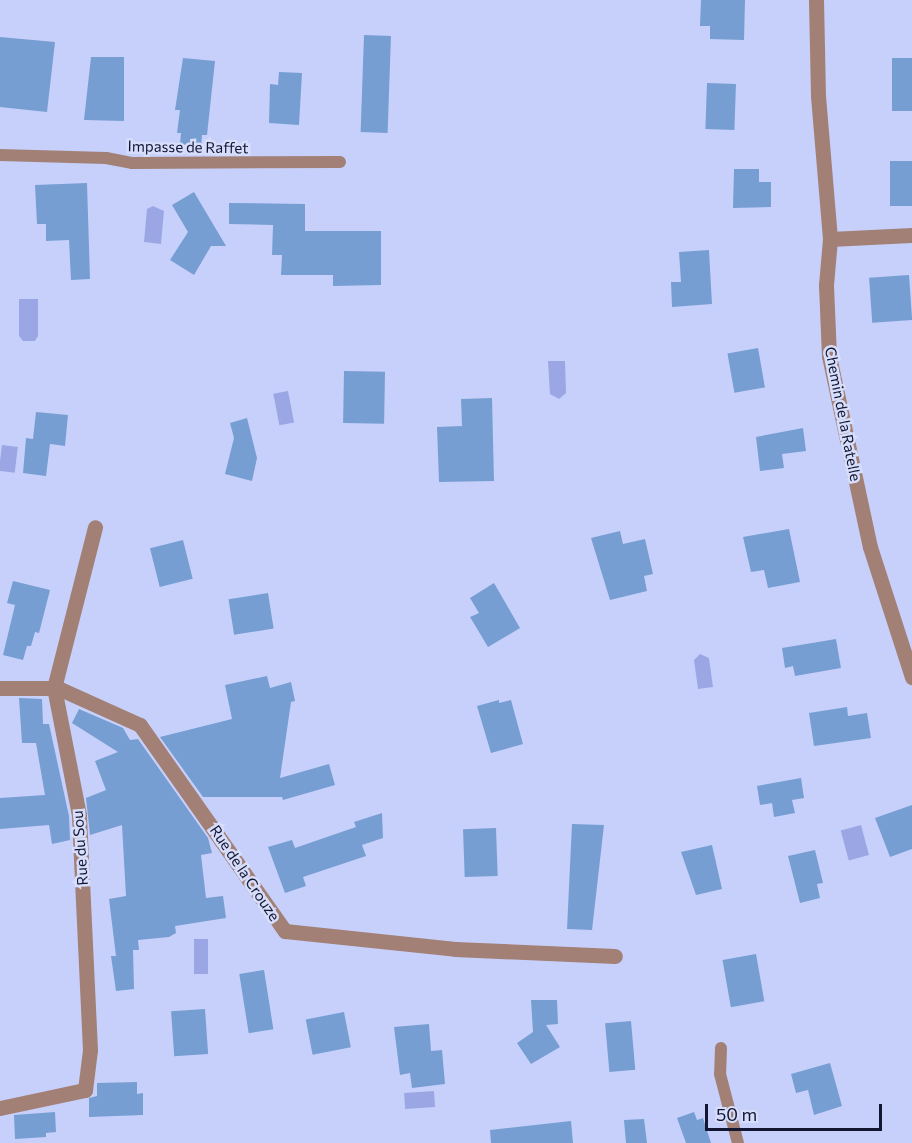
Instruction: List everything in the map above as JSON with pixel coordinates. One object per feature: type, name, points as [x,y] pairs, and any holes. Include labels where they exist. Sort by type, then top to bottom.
[{"type":"street","name":"Chemin de la Ratelle","points":[[816,0],[818,96],[830,239],[826,285],[829,356],[870,547],[912,677]]},
{"type":"street","points":[[830,239],[912,235]]},
{"type":"street","name":"Rue du Sou","points":[[0,1108],[85,1090],[90,1050],[80,814],[54,688],[95,527]]},
{"type":"street","name":"Rue de la Crouze","points":[[0,688],[54,688],[140,725],[285,931],[455,949],[615,956]]},
{"type":"lane","name":"Impasse de Raffet","points":[[0,155],[106,158],[132,163],[340,162]]},
{"type":"lane","points":[[721,1048],[720,1074],[738,1143]]},
{"type":"water","points":[[153,206],[164,211],[161,244],[144,242],[147,209]]},
{"type":"water","points":[[19,299],[38,299],[38,336],[35,341],[23,341],[19,336]]},
{"type":"water","points":[[548,361],[565,361],[566,393],[559,399],[550,394]]},
{"type":"water","points":[[288,391],[294,422],[279,425],[273,394]]},
{"type":"water","points":[[2,445],[18,447],[15,473],[0,471]]},
{"type":"water","points":[[700,654],[709,658],[713,687],[698,689],[694,660]]},
{"type":"water","points":[[861,825],[869,855],[849,860],[841,830]]},
{"type":"water","points":[[194,939],[208,939],[208,974],[194,974]]},
{"type":"water","points":[[434,1091],[435,1107],[405,1109],[404,1093]]},
{"type":"building","points":[[701,0],[745,0],[744,40],[710,39],[710,26],[700,26]]},
{"type":"building","points":[[364,35],[391,36],[388,133],[361,132]]},
{"type":"building","points":[[0,37],[55,42],[47,112],[0,107]]},
{"type":"building","points":[[91,57],[124,57],[124,121],[84,120]]},
{"type":"building","points":[[183,58],[215,61],[207,135],[202,135],[201,147],[180,144],[181,133],[177,133],[180,110],[175,110]]},
{"type":"building","points":[[892,58],[912,58],[912,111],[892,111]]},
{"type":"building","points":[[279,72],[302,73],[299,125],[269,123],[270,84],[278,85]]},
{"type":"building","points":[[707,83],[736,84],[734,130],[705,129]]},
{"type":"building","points":[[890,161],[912,161],[912,206],[890,206]]},
{"type":"building","points":[[734,169],[759,169],[759,182],[771,182],[771,207],[733,208]]},
{"type":"building","points":[[87,183],[90,279],[71,280],[69,240],[46,241],[46,224],[37,224],[35,185]]},
{"type":"building","points":[[194,192],[226,246],[211,246],[194,275],[170,260],[188,232],[172,205]]},
{"type":"building","points":[[229,203],[305,204],[305,231],[381,231],[381,285],[333,286],[333,275],[281,275],[282,255],[272,255],[273,225],[229,224]]},
{"type":"building","points":[[709,250],[712,304],[672,307],[671,282],[681,282],[679,252]]},
{"type":"building","points":[[909,275],[912,320],[872,323],[869,278]]},
{"type":"building","points":[[758,348],[765,387],[734,393],[727,353]]},
{"type":"building","points":[[344,371],[385,372],[384,424],[343,423]]},
{"type":"building","points":[[492,398],[494,481],[439,482],[437,427],[462,426],[461,399]]},
{"type":"building","points":[[36,412],[68,415],[65,446],[50,444],[46,476],[23,473],[26,438],[33,439]]},
{"type":"building","points":[[247,418],[257,458],[252,481],[225,474],[234,438],[230,423]]},
{"type":"building","points":[[803,428],[806,451],[782,454],[784,468],[760,471],[756,437]]},
{"type":"building","points":[[789,529],[800,582],[768,588],[764,570],[751,572],[743,537]]},
{"type":"building","points":[[620,531],[623,544],[645,539],[653,574],[644,576],[647,591],[610,600],[591,538]]},
{"type":"building","points":[[183,540],[193,579],[160,587],[150,548]]},
{"type":"building","points":[[13,581],[50,590],[39,633],[35,632],[31,646],[27,646],[23,660],[3,655],[15,605],[7,603]]},
{"type":"building","points":[[494,583],[520,628],[488,647],[470,617],[479,613],[470,598]]},
{"type":"building","points":[[268,593],[274,629],[234,635],[228,599]]},
{"type":"building","points":[[836,639],[841,668],[795,676],[793,666],[785,668],[782,648]]},
{"type":"building","points":[[267,676],[270,688],[291,682],[295,701],[291,702],[280,778],[329,764],[335,785],[283,800],[282,797],[203,797],[160,737],[232,719],[225,685]]},
{"type":"building","points":[[19,698],[42,699],[43,724],[49,724],[69,816],[70,840],[52,844],[49,825],[0,829],[0,798],[45,795],[36,743],[22,743]]},
{"type":"building","points":[[499,700],[499,703],[511,700],[523,744],[491,753],[477,706]]},
{"type":"building","points":[[847,707],[848,716],[867,713],[871,738],[814,746],[809,713]]},
{"type":"building","points":[[79,709],[123,728],[130,740],[138,739],[208,838],[212,853],[201,855],[206,898],[223,896],[226,918],[175,926],[176,933],[169,937],[138,940],[139,950],[133,950],[134,989],[116,991],[111,956],[116,956],[109,899],[126,896],[122,825],[90,835],[86,798],[106,790],[95,761],[118,752],[72,723]]},
{"type":"building","points":[[801,778],[804,798],[792,800],[795,813],[774,817],[772,803],[760,805],[757,786]]},
{"type":"building","points":[[912,805],[912,849],[890,857],[875,818]]},
{"type":"building","points":[[382,813],[383,838],[362,845],[366,856],[303,877],[306,886],[285,893],[268,847],[292,840],[295,848],[356,827],[354,822]]},
{"type":"building","points":[[572,824],[604,825],[592,930],[567,929]]},
{"type":"building","points":[[496,828],[498,876],[465,877],[463,829]]},
{"type":"building","points":[[712,845],[722,889],[696,895],[681,852]]},
{"type":"building","points":[[815,850],[823,883],[817,884],[820,898],[800,903],[788,856]]},
{"type":"building","points":[[756,954],[764,1001],[731,1007],[723,960]]},
{"type":"building","points":[[264,970],[273,1029],[249,1033],[239,974]]},
{"type":"building","points":[[531,1000],[557,1000],[558,1024],[546,1025],[560,1047],[531,1064],[517,1043],[533,1032]]},
{"type":"building","points":[[205,1009],[208,1054],[174,1056],[171,1011]]},
{"type":"building","points":[[344,1012],[351,1047],[313,1055],[306,1019]]},
{"type":"building","points":[[631,1021],[635,1070],[609,1072],[605,1023]]},
{"type":"building","points":[[429,1024],[431,1051],[442,1050],[445,1084],[412,1088],[410,1073],[400,1075],[394,1027]]},
{"type":"building","points":[[830,1063],[842,1106],[814,1115],[808,1090],[796,1093],[791,1074]]},
{"type":"building","points":[[137,1082],[137,1094],[143,1093],[143,1115],[89,1117],[89,1098],[97,1096],[97,1083]]},
{"type":"building","points":[[55,1112],[56,1132],[46,1133],[46,1137],[15,1139],[14,1115]]},
{"type":"building","points":[[694,1112],[697,1120],[703,1118],[711,1143],[686,1143],[677,1118]]},
{"type":"building","points":[[644,1119],[647,1143],[626,1143],[624,1120]]},
{"type":"building","points":[[571,1121],[573,1143],[491,1143],[490,1130]]}]
